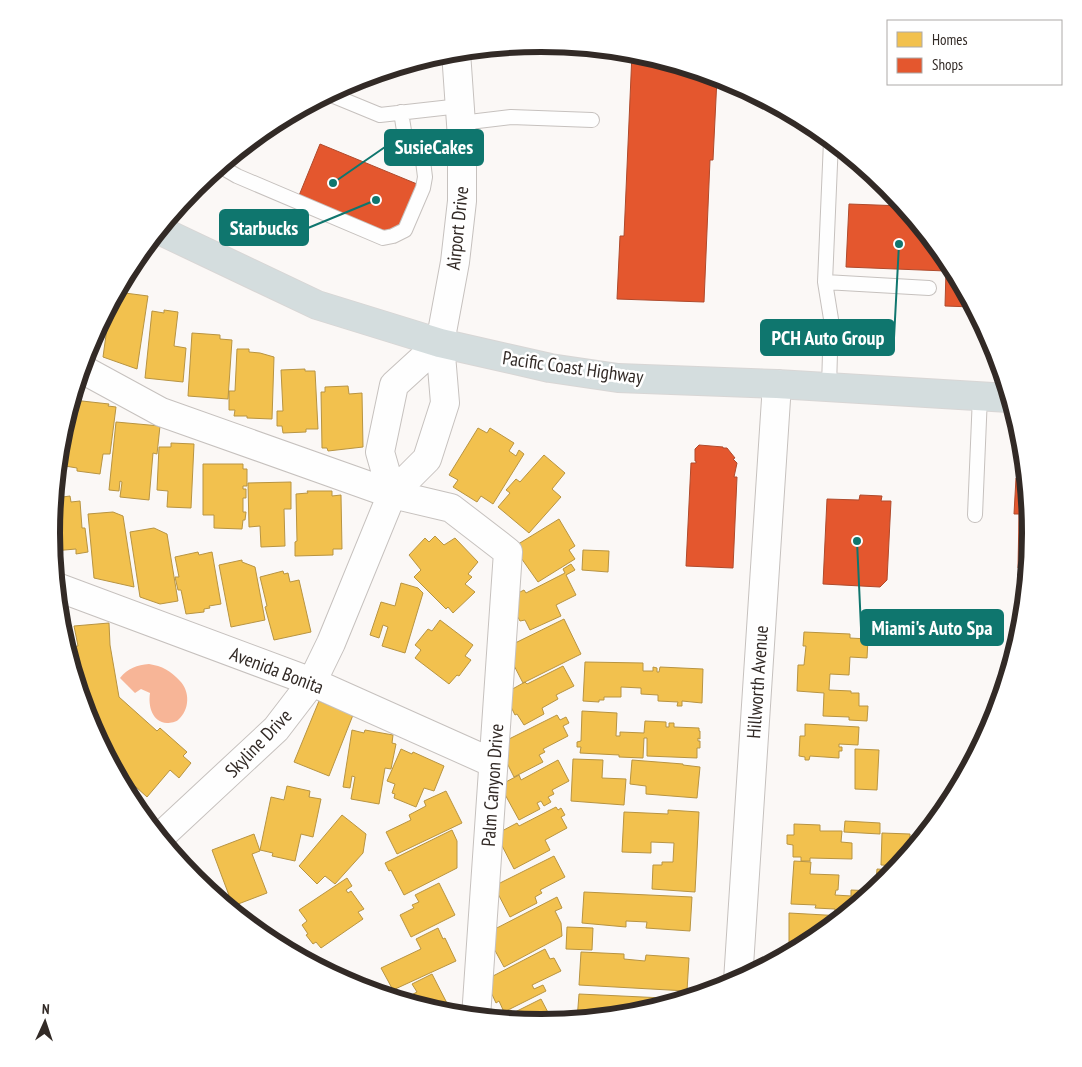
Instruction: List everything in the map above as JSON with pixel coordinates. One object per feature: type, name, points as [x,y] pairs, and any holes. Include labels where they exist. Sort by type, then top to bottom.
[{"type":"highway","name":"Pacific Coast Highway","points":[[165,233],[317,305],[440,343],[550,368],[618,378],[777,384],[1002,398]]},
{"type":"street","name":"Airport Drive","points":[[440,343],[455,262],[462,201],[461,114],[457,60]]},
{"type":"street","name":"Skyline Drive","points":[[164,833],[276,729],[312,682],[331,643],[392,494],[427,459],[445,403],[440,343]]},
{"type":"street","points":[[392,494],[380,452],[394,385],[440,343]]},
{"type":"street","points":[[88,372],[161,412],[392,494]]},
{"type":"street","name":"Hillworth Avenue","points":[[739,972],[777,384]]},
{"type":"street","name":"Palm Canyon Drive","points":[[392,494],[451,508],[508,552],[476,1010]]},
{"type":"street","name":"Avenida Bonita","points":[[63,590],[312,682],[493,763]]},
{"type":"lane","points":[[338,98],[380,115],[401,112],[592,120]]},
{"type":"lane","points":[[227,170],[384,238],[393,236],[405,230],[423,188],[425,177],[423,161],[405,137],[401,112]]},
{"type":"lane","points":[[829,387],[831,319],[825,282],[831,150]]},
{"type":"lane","points":[[825,282],[929,288]]},
{"type":"lane","points":[[975,515],[980,396]]},
{"type":"shaded area","points":[[149,664],[170,672],[186,690],[187,706],[185,711],[178,720],[172,723],[158,720],[152,712],[150,693],[141,689],[135,693],[120,678],[133,668]]},
{"type":"building: Homes","points":[[124,293],[148,296],[137,369],[103,357],[107,327]]},
{"type":"building: Homes","points":[[164,310],[178,312],[174,346],[186,348],[183,382],[145,378],[152,311],[164,313]]},
{"type":"building: Homes","points":[[192,333],[220,335],[220,339],[232,340],[228,399],[188,396]]},
{"type":"building: Homes","points":[[237,349],[249,349],[249,352],[274,357],[272,419],[234,416],[235,410],[229,410],[229,391],[235,391]]},
{"type":"building: Homes","points":[[305,369],[305,371],[315,371],[318,429],[306,429],[306,432],[283,433],[282,426],[277,426],[277,411],[283,411],[281,370]]},
{"type":"building: Homes","points":[[348,386],[349,394],[362,393],[363,447],[328,451],[327,448],[322,448],[321,392],[325,392],[325,387]]},
{"type":"building: Homes","points":[[79,401],[109,404],[108,406],[116,407],[110,454],[103,454],[100,474],[77,471],[77,468],[65,466]]},
{"type":"building: Homes","points":[[116,422],[160,426],[157,454],[153,453],[149,500],[120,497],[122,482],[120,481],[119,491],[109,490]]},
{"type":"building: Homes","points":[[478,428],[487,433],[490,428],[514,443],[509,451],[516,456],[519,450],[524,454],[493,504],[481,496],[477,502],[453,487],[458,480],[449,475]]},
{"type":"building: Homes","points":[[171,443],[194,444],[191,508],[167,507],[168,491],[157,490],[159,447],[171,447]]},
{"type":"building: Homes","points":[[544,455],[565,473],[552,489],[561,497],[529,533],[498,507],[510,493],[506,490],[516,479],[520,482]]},
{"type":"building: Homes","points":[[203,464],[243,464],[243,469],[247,469],[247,486],[243,486],[243,489],[246,489],[246,498],[243,498],[243,512],[246,512],[242,529],[214,528],[214,515],[203,515]]},
{"type":"building: Homes","points":[[291,482],[291,509],[284,509],[285,546],[261,547],[260,526],[249,527],[248,483]]},
{"type":"building: Homes","points":[[307,491],[332,491],[332,496],[341,495],[342,549],[333,549],[333,555],[295,556],[295,542],[297,541],[296,494],[308,493]]},
{"type":"building: Homes","points":[[70,496],[71,502],[80,501],[82,528],[85,528],[88,552],[76,554],[76,549],[61,550],[61,497]]},
{"type":"building: Homes","points":[[113,512],[123,516],[134,587],[94,578],[88,514]]},
{"type":"building: Homes","points":[[559,519],[575,546],[569,550],[575,559],[538,582],[515,546]]},
{"type":"building: Homes","points":[[154,528],[167,534],[178,601],[160,604],[140,597],[130,532]]},
{"type":"building: Homes","points":[[435,536],[444,545],[455,538],[478,562],[468,574],[472,577],[465,584],[475,592],[453,613],[448,607],[446,609],[414,577],[421,570],[409,555],[425,538],[429,542]]},
{"type":"building: Homes","points":[[583,550],[609,551],[608,572],[582,570]]},
{"type":"building: Homes","points":[[198,552],[199,555],[212,552],[221,604],[209,606],[210,608],[204,609],[204,612],[186,614],[181,590],[178,590],[175,577],[179,577],[175,557]]},
{"type":"building: Homes","points":[[242,560],[242,562],[255,567],[265,620],[231,627],[219,565]]},
{"type":"building: Homes","points":[[571,564],[575,570],[566,575],[576,595],[556,605],[561,616],[530,630],[525,620],[520,621],[510,603],[516,594],[524,590],[526,593],[565,573],[563,569]]},
{"type":"building: Homes","points":[[283,571],[284,574],[288,573],[290,582],[299,580],[311,632],[274,640],[265,607],[267,606],[260,577]]},
{"type":"building: Homes","points":[[401,583],[418,588],[423,593],[405,653],[382,646],[388,627],[383,625],[379,638],[370,635],[381,602],[395,606]]},
{"type":"building: Homes","points":[[564,619],[581,654],[523,683],[505,648]]},
{"type":"building: Homes","points":[[440,620],[473,645],[465,656],[471,660],[459,676],[457,675],[449,684],[415,658],[421,650],[415,645],[428,629],[432,631]]},
{"type":"building: Homes","points":[[109,623],[110,645],[119,697],[157,731],[160,728],[187,752],[183,756],[191,763],[179,778],[170,770],[147,797],[127,779],[97,718],[76,658],[73,647],[78,646],[74,626]]},
{"type":"building: Homes","points":[[804,632],[850,634],[850,638],[868,639],[867,658],[850,657],[849,675],[830,674],[829,690],[859,693],[859,706],[868,706],[867,721],[849,720],[849,717],[823,716],[824,693],[797,691],[798,665],[804,665],[806,646],[803,646]]},
{"type":"building: Homes","points":[[585,662],[643,663],[643,671],[653,671],[653,667],[657,668],[657,672],[659,672],[660,667],[703,669],[702,703],[682,701],[682,706],[677,706],[678,702],[658,701],[658,695],[641,694],[641,688],[621,687],[621,697],[604,697],[604,700],[599,700],[599,702],[583,701]]},
{"type":"building: Homes","points":[[563,666],[574,686],[556,695],[558,699],[542,708],[544,714],[524,725],[517,714],[515,715],[506,697],[509,691]]},
{"type":"building: Homes","points":[[319,701],[353,715],[329,776],[294,762]]},
{"type":"building: Homes","points":[[582,711],[617,713],[616,736],[620,736],[620,732],[644,733],[645,721],[666,722],[666,727],[669,727],[669,723],[674,723],[674,727],[699,728],[700,739],[698,738],[698,741],[700,741],[700,748],[697,748],[697,758],[647,756],[647,738],[644,738],[643,758],[580,753],[581,747],[577,747],[577,742],[581,741]]},
{"type":"building: Homes","points":[[557,715],[560,720],[566,717],[569,723],[563,726],[568,736],[543,749],[545,752],[539,755],[543,762],[514,777],[503,755],[503,742]]},
{"type":"building: Homes","points":[[805,724],[859,727],[858,745],[839,744],[839,747],[842,747],[842,751],[839,751],[839,758],[810,756],[809,760],[805,760],[805,757],[799,756],[800,736],[805,736]]},
{"type":"building: Homes","points":[[352,730],[364,733],[365,730],[393,735],[392,743],[396,744],[391,769],[385,768],[379,804],[351,799],[355,777],[352,776],[350,788],[343,787]]},
{"type":"building: Homes","points":[[401,749],[412,754],[413,752],[444,766],[434,791],[424,788],[416,807],[394,798],[395,794],[392,793],[395,784],[387,781]]},
{"type":"building: Homes","points":[[855,749],[879,750],[877,790],[855,789]]},
{"type":"building: Homes","points":[[573,759],[603,760],[602,778],[626,779],[624,805],[571,801]]},
{"type":"building: Homes","points":[[558,760],[569,781],[552,790],[554,794],[548,797],[551,802],[544,806],[541,801],[537,803],[540,809],[519,820],[502,789],[502,784],[519,775],[521,780]]},
{"type":"building: Homes","points":[[632,760],[700,767],[697,798],[646,794],[646,786],[630,784]]},
{"type":"building: Homes","points":[[287,786],[310,791],[309,797],[321,799],[313,837],[301,834],[295,861],[272,856],[273,853],[260,850],[271,797],[284,800]]},
{"type":"building: Homes","points":[[446,791],[462,823],[397,854],[386,832],[411,820],[409,815],[426,806],[424,801]]},
{"type":"building: Homes","points":[[556,807],[558,810],[561,808],[565,815],[561,817],[567,828],[545,840],[550,850],[514,869],[498,838],[500,832],[517,823],[519,826]]},
{"type":"building: Homes","points":[[668,810],[699,812],[695,892],[652,889],[653,865],[662,865],[662,862],[673,862],[674,843],[651,842],[651,853],[622,852],[624,812],[668,814]]},
{"type":"building: Homes","points":[[342,815],[366,834],[363,853],[335,884],[325,876],[317,884],[299,866]]},
{"type":"building: Homes","points":[[845,821],[880,823],[880,834],[844,832]]},
{"type":"building: Homes","points":[[794,824],[820,825],[820,831],[842,831],[841,842],[852,843],[852,859],[810,858],[810,861],[801,861],[801,857],[793,857],[793,845],[787,844],[787,835],[794,835]]},
{"type":"building: Homes","points":[[452,830],[457,841],[457,868],[404,895],[391,870],[389,871],[385,863]]},
{"type":"building: Homes","points":[[882,833],[910,834],[910,842],[903,851],[889,865],[881,865]]},
{"type":"building: Homes","points":[[254,834],[260,851],[252,854],[267,893],[236,905],[231,901],[212,850]]},
{"type":"building: Homes","points":[[554,856],[565,877],[540,890],[542,893],[535,897],[537,903],[510,917],[494,886]]},
{"type":"building: Homes","points":[[794,861],[811,862],[810,874],[839,875],[838,890],[836,890],[835,895],[851,896],[851,890],[863,891],[837,912],[835,912],[835,909],[815,908],[816,905],[791,904]]},
{"type":"building: Homes","points":[[877,869],[885,870],[881,874],[876,878]]},
{"type":"building: Homes","points":[[347,878],[352,886],[346,890],[348,893],[351,891],[364,909],[358,912],[363,919],[321,948],[316,942],[313,944],[306,935],[308,934],[302,925],[307,921],[299,910]]},
{"type":"building: Homes","points":[[439,883],[455,915],[411,937],[400,915],[414,908],[412,905],[419,902],[415,895]]},
{"type":"building: Homes","points":[[584,892],[692,897],[690,931],[646,928],[647,922],[626,921],[626,927],[582,923]]},
{"type":"building: Homes","points":[[557,897],[562,908],[555,911],[561,923],[562,936],[504,967],[492,945],[491,931]]},
{"type":"building: Homes","points":[[789,913],[833,915],[808,933],[789,945]]},
{"type":"building: Homes","points":[[567,927],[593,928],[592,950],[566,949]]},
{"type":"building: Homes","points":[[438,928],[456,961],[393,990],[381,968],[421,949],[416,939]]},
{"type":"building: Homes","points":[[545,949],[550,959],[554,958],[561,971],[532,985],[534,989],[543,985],[546,991],[504,1012],[499,1001],[496,1003],[490,990],[492,989],[493,976]]},
{"type":"building: Homes","points":[[581,952],[624,954],[624,959],[645,961],[646,955],[689,958],[687,991],[579,985]]},
{"type":"building: Homes","points":[[432,974],[448,1005],[410,996],[417,992],[412,984]]},
{"type":"building: Homes","points":[[579,994],[665,998],[635,1005],[578,1012]]},
{"type":"building: Homes","points":[[541,999],[549,1014],[541,1014],[510,1013],[506,1013],[511,1010],[513,1013]]},
{"type":"building: Shops","points":[[632,61],[665,69],[717,86],[713,160],[710,160],[704,302],[617,299],[620,236],[624,236]]},
{"type":"building: Shops","points":[[320,144],[417,184],[399,229],[386,234],[298,198]]},
{"type":"building: Shops","points":[[849,204],[893,206],[923,241],[944,271],[846,267]]},
{"type":"building: Shops","points":[[946,274],[965,307],[945,306]]},
{"type":"building: Shops","points":[[699,445],[727,448],[737,463],[734,477],[737,477],[733,568],[686,566],[691,463],[696,463],[695,449]]},
{"type":"building: Shops","points":[[1016,478],[1019,478],[1022,534],[1021,568],[1018,568],[1019,514],[1014,514]]},
{"type":"building: Shops","points":[[860,495],[882,496],[881,501],[891,501],[887,580],[880,587],[823,584],[827,499],[859,500]]},
{"type":"place","name":"SusieCakes","points":[[333,183]]},
{"type":"place","name":"Starbucks","points":[[376,200]]},
{"type":"place","name":"PCH Auto Group","points":[[899,244]]},
{"type":"place","name":"Miami's Auto Spa","points":[[857,541]]}]
